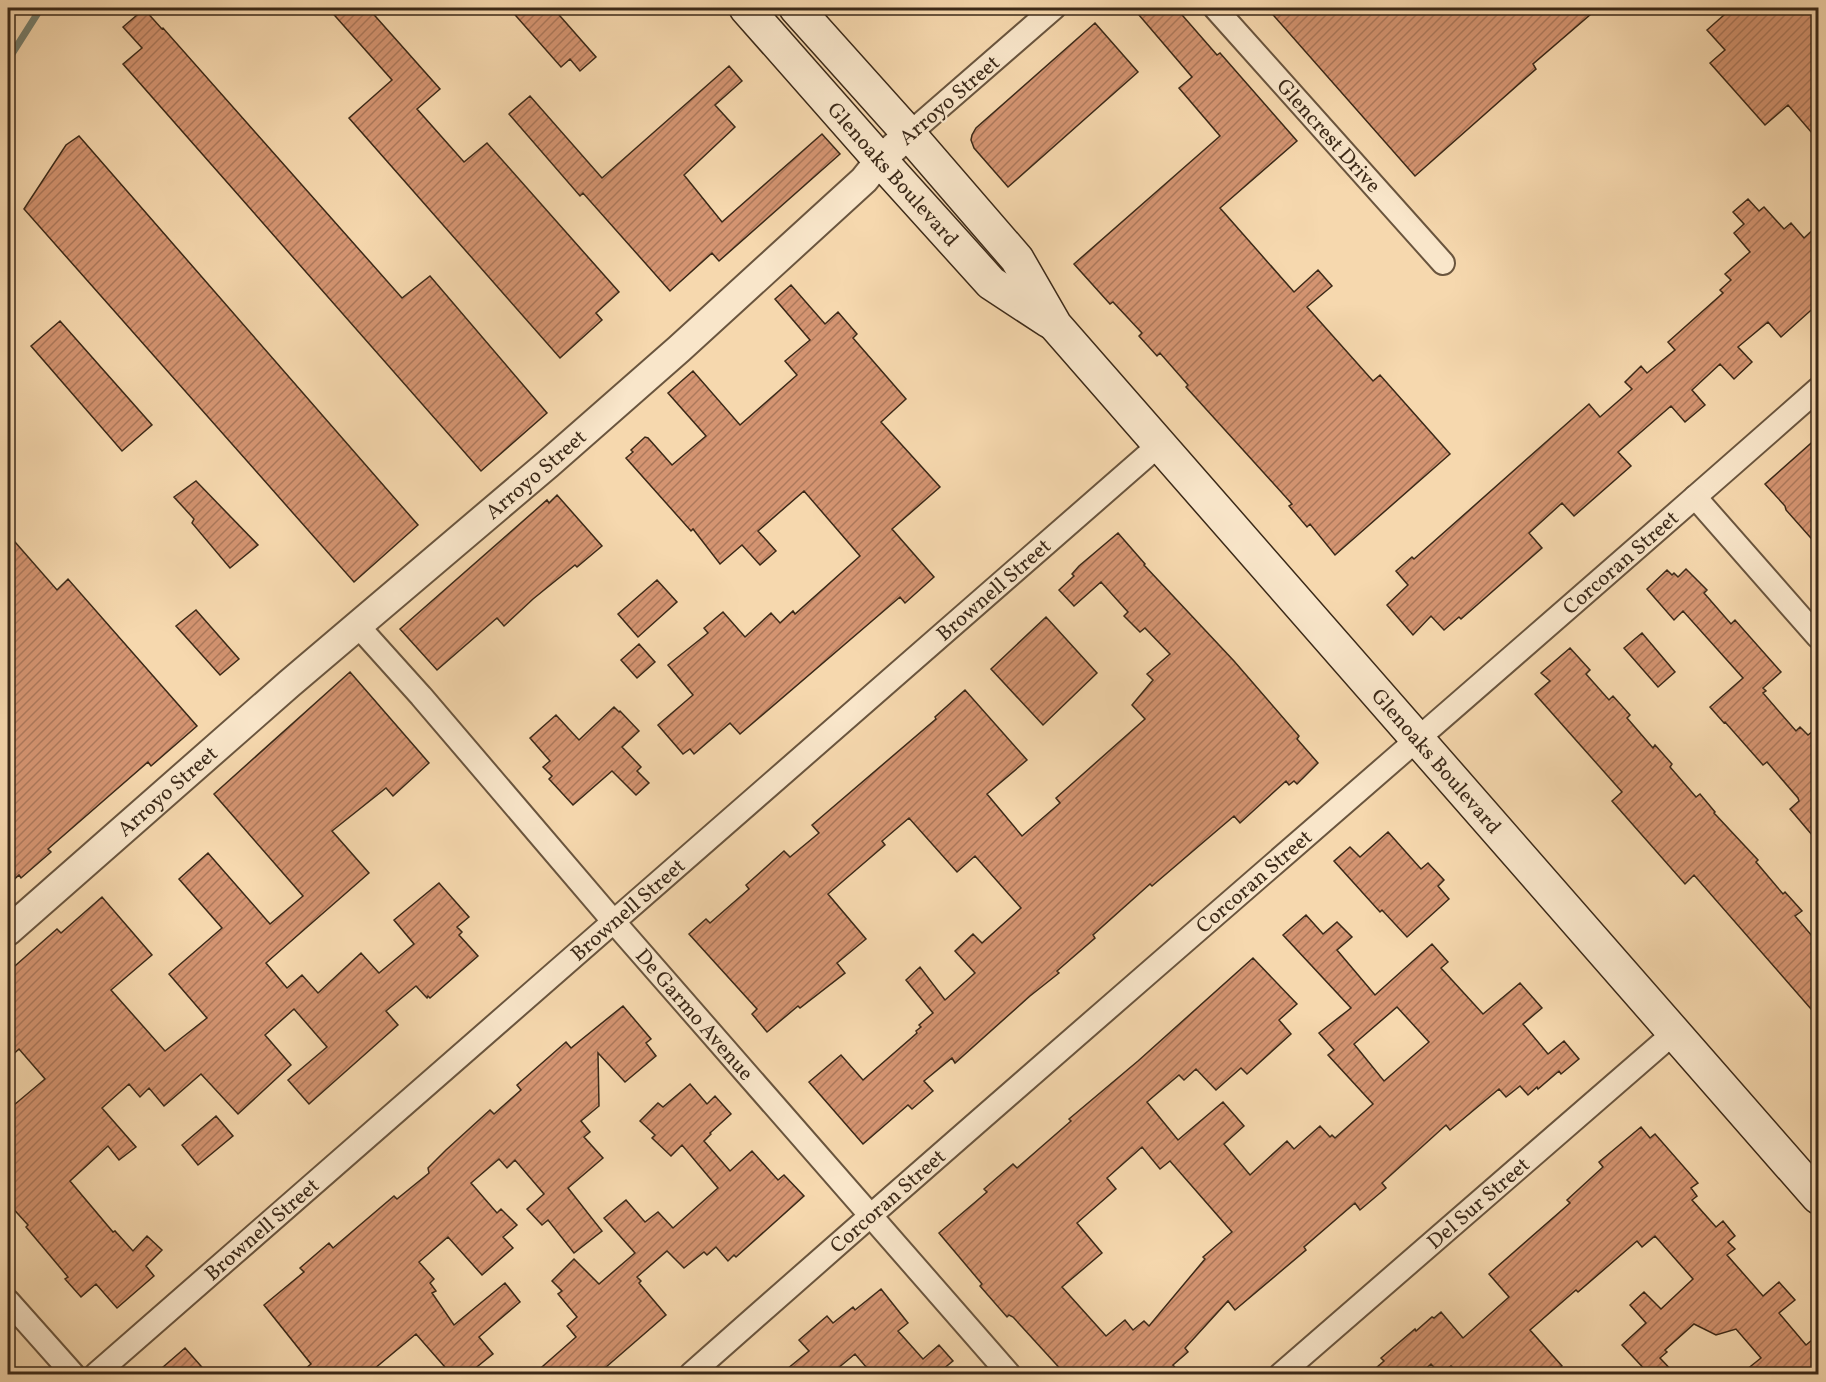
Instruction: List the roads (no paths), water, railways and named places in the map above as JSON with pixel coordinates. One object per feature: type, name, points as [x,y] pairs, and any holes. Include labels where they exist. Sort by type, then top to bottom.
[{"type":"main road","name":"Glenoaks Boulevard","points":[[746,8],[991,283],[1055,325]]},
{"type":"main road","name":"Glenoaks Boulevard","points":[[796,8],[1017,259],[1055,325],[1818,1197]]},
{"type":"street","name":"Arroyo Street","points":[[8,931],[289,684],[496,509],[679,349],[864,180],[880,160],[1054,8]]},
{"type":"street","name":"Glencrest Drive","points":[[1215,8],[1443,263]]},
{"type":"street","name":"Corcoran Street","points":[[691,1374],[870,1215],[1419,740],[1818,389]]},
{"type":"street","name":"Brownell Street","points":[[96,1374],[1159,445]]},
{"type":"street","points":[[1695,497],[1818,637]]},
{"type":"street","name":"De Garmo Avenue","points":[[358,626],[1009,1374]]},
{"type":"street","name":"Del Sur Street","points":[[1281,1374],[1676,1032]]},
{"type":"street","points":[[8,1301],[73,1374]]},
{"type":"waterway","points":[[8,60],[41,8]]}]
